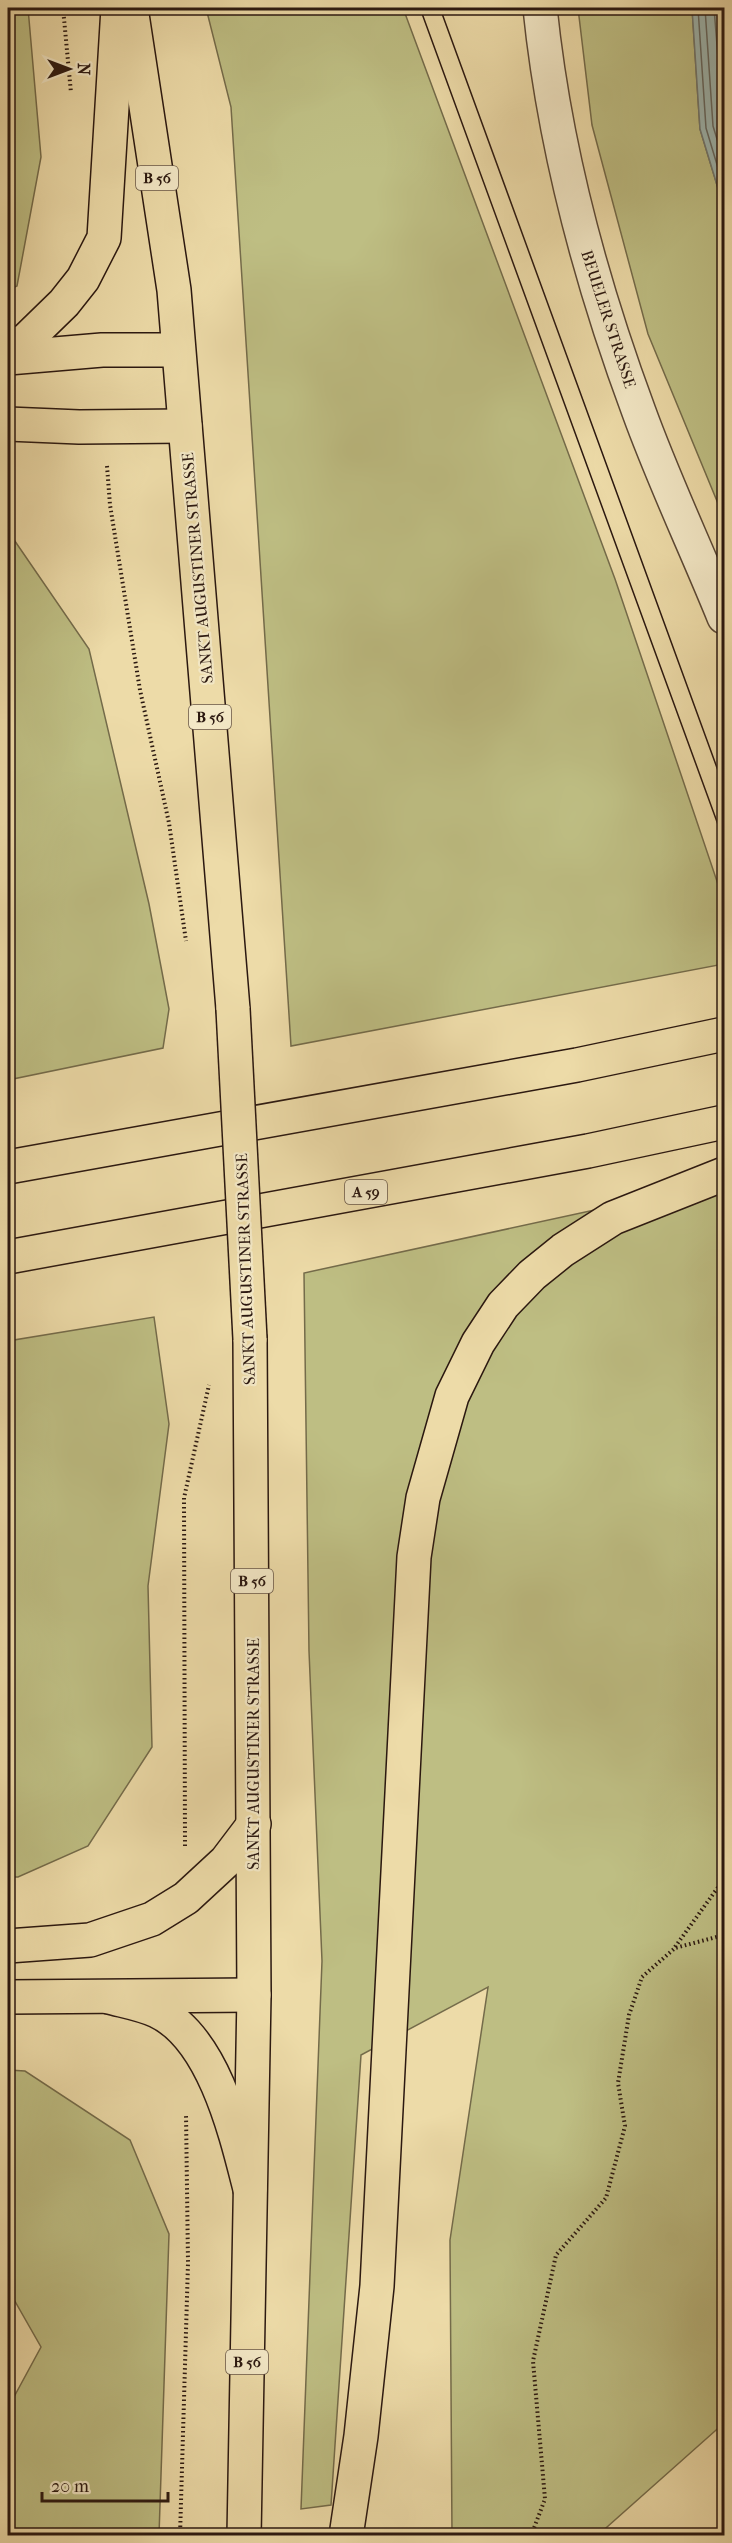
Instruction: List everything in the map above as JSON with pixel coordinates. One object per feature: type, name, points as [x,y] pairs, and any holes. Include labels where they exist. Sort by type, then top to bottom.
[{"type":"main road","points":[[8,349],[26,340],[64,303],[83,279],[104,238],[118,8]]},
{"type":"main road","name":"SANKT AUGUSTINER STRASSE","points":[[130,8],[174,290],[233,1009],[250,1339],[254,1995],[244,2535]]},
{"type":"main road","points":[[8,358],[102,350],[178,350]]},
{"type":"main road","points":[[8,424],[185,426]]},
{"type":"main road","points":[[8,1167],[577,1065],[724,1034]]},
{"type":"main road","name":"A 59","points":[[8,1257],[588,1151],[724,1122]]},
{"type":"main road","points":[[8,1153],[90,1154]]},
{"type":"main road","points":[[346,2535],[362,2436],[377,2286],[414,1557],[423,1498],[434,1453],[452,1396],[478,1343],[503,1305],[532,1275],[563,1250],[613,1218],[724,1174]]},
{"type":"main road","points":[[8,1946],[90,1940],[152,1919],[186,1898],[226,1861],[254,1824]]},
{"type":"main road","points":[[8,1997],[254,1995]]},
{"type":"main road","points":[[109,1997],[158,2011],[186,2032],[200,2052],[231,2115],[250,2189]]},
{"type":"street","name":"BEUELER STRASSE","points":[[540,8],[547,70],[582,237],[639,412],[724,616]]},
{"type":"path","points":[[63,8],[71,94]]},
{"type":"path","points":[[104,426],[114,528],[140,690],[169,823],[187,950]]},
{"type":"path","points":[[531,2535],[545,2499],[533,2361],[556,2255],[606,2198],[625,2126],[618,2083],[629,2015],[642,1977],[675,1948],[724,1879]]},
{"type":"path","points":[[675,1948],[724,1935]]},
{"type":"green space","points":[[8,8],[28,8],[41,157],[17,286],[8,290]]},
{"type":"green space","points":[[206,8],[403,8],[615,579],[724,902],[724,964],[291,1046],[231,107]]},
{"type":"green space","points":[[578,8],[692,8],[700,129],[724,208],[724,518],[648,334],[592,125]]},
{"type":"green space","points":[[8,531],[89,649],[149,904],[169,1009],[163,1048],[8,1080]]},
{"type":"green space","points":[[724,1182],[724,2423],[598,2535],[452,2535],[450,2240],[488,1987],[361,2055],[331,2505],[301,2509],[322,1961],[309,1651],[304,1273]]},
{"type":"green space","points":[[154,1317],[169,1424],[148,1586],[152,1747],[88,1846],[18,1877],[8,1877],[8,1341]]},
{"type":"green space","points":[[8,2070],[25,2071],[130,2140],[169,2234],[159,2535],[8,2535],[8,2408],[41,2347],[8,2289]]},
{"type":"water","points":[[692,8],[724,8],[724,208],[700,129]]},
{"type":"tram line","points":[[420,8],[724,841]]},
{"type":"tram line","points":[[440,8],[724,787]]}]
